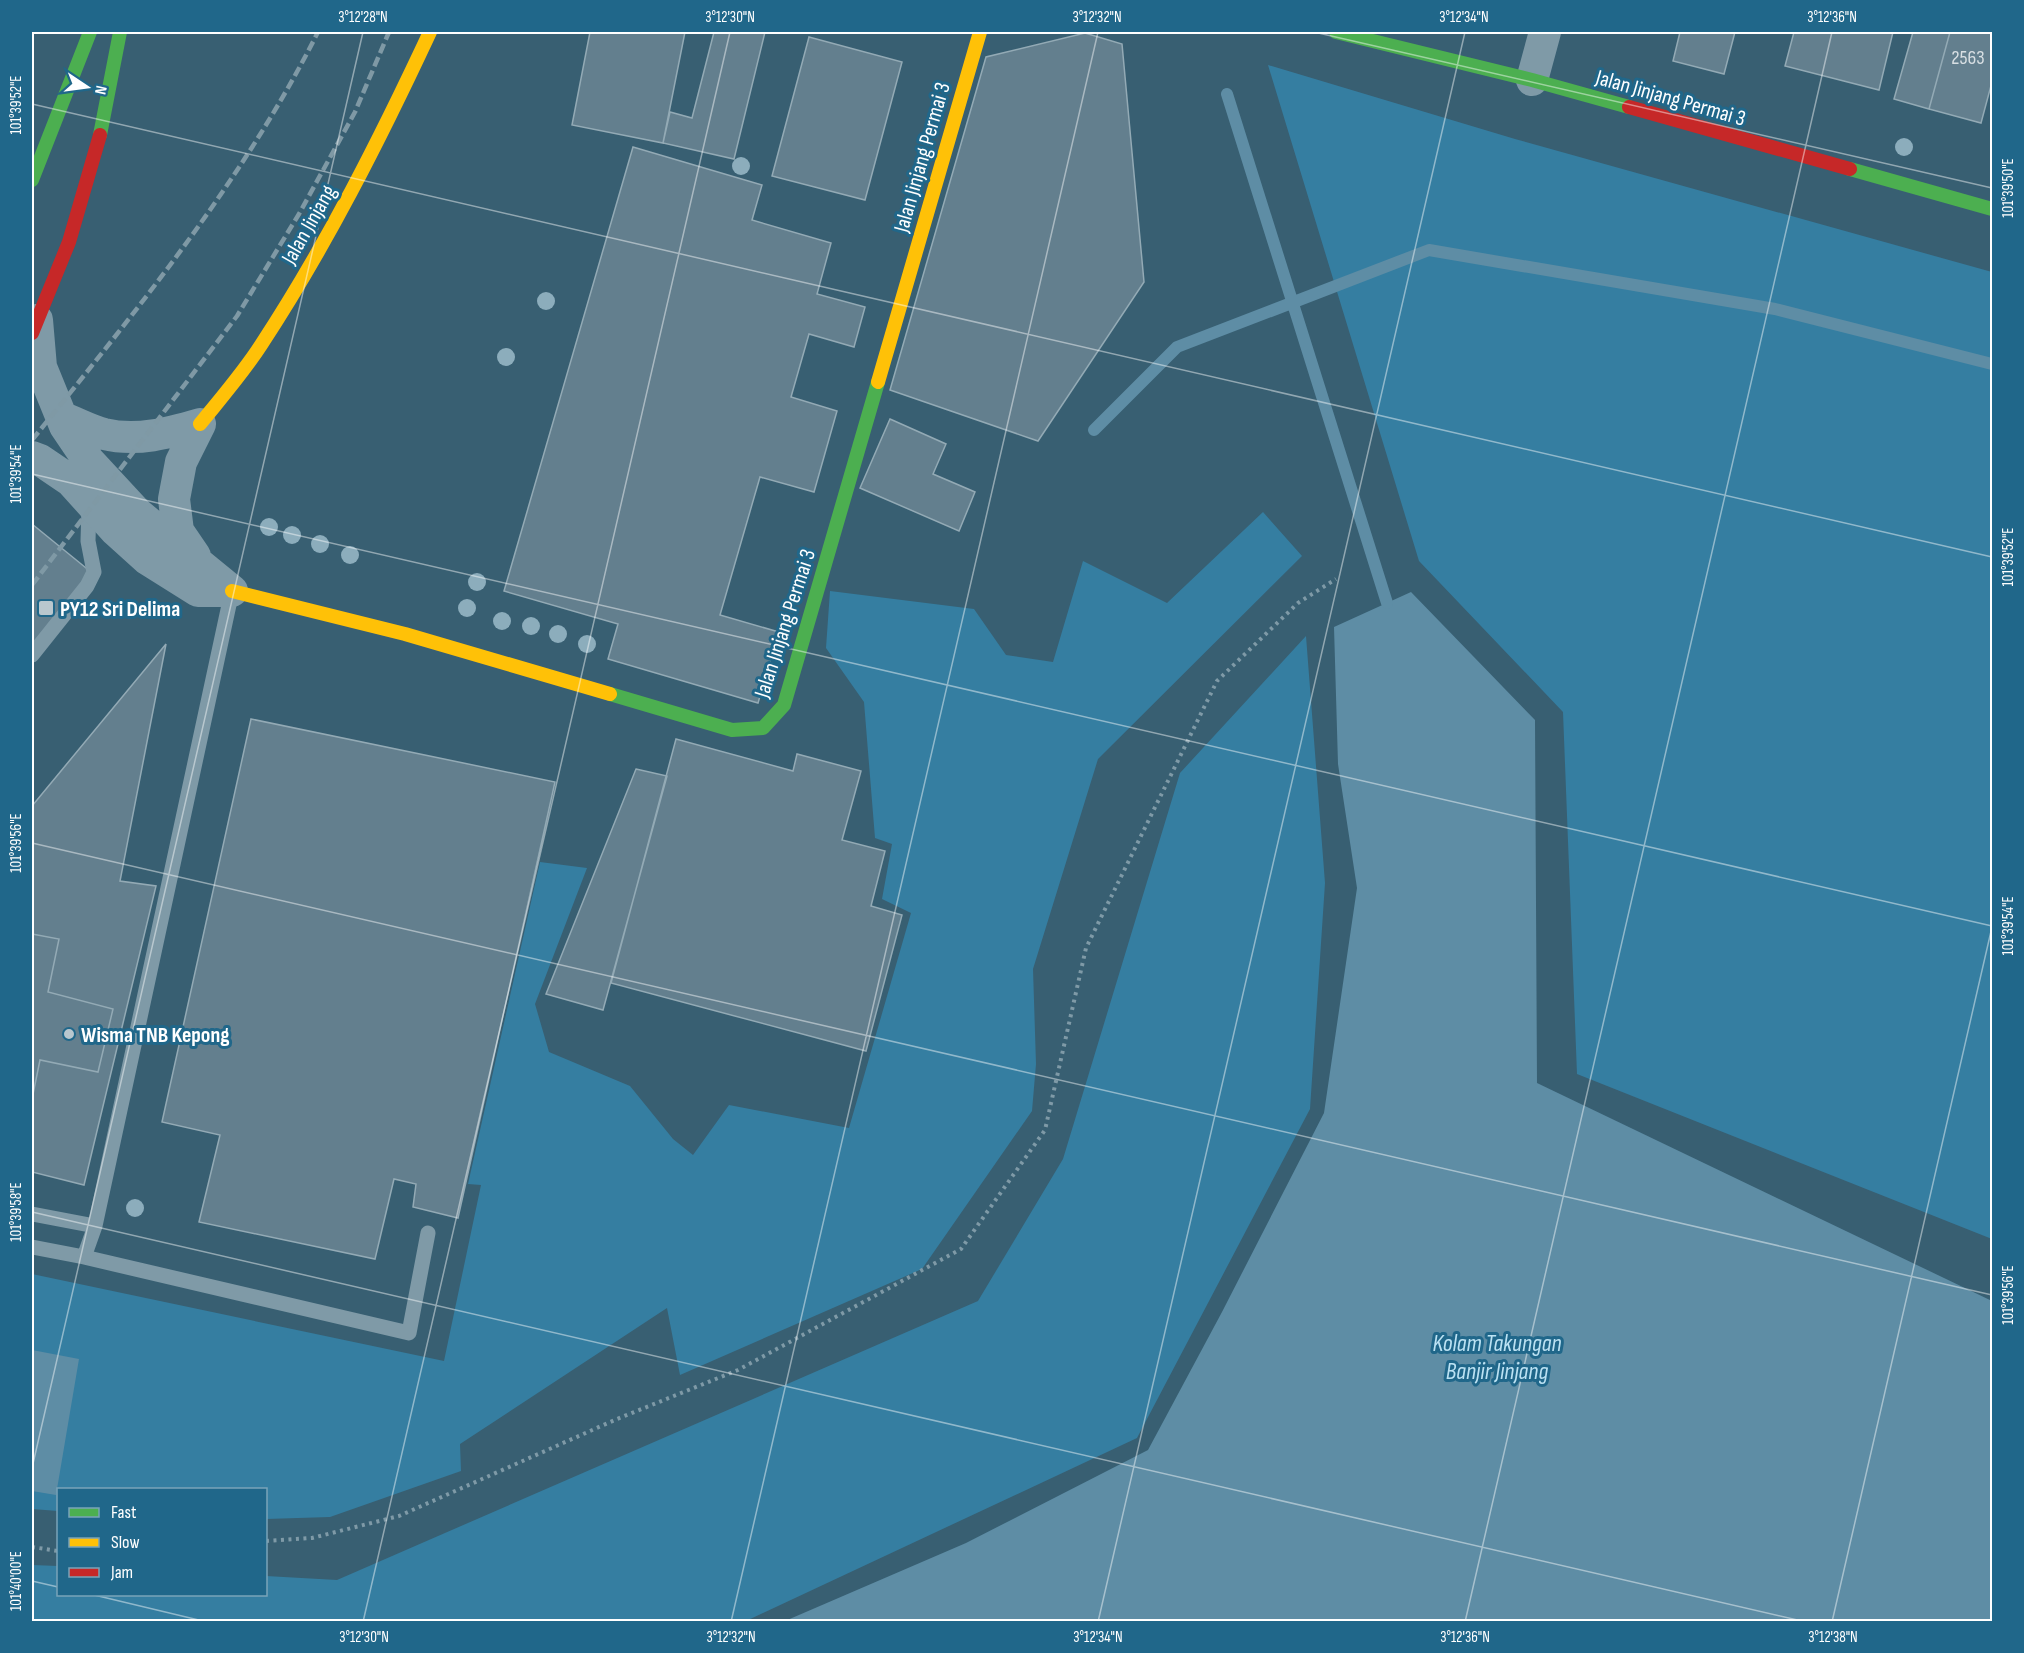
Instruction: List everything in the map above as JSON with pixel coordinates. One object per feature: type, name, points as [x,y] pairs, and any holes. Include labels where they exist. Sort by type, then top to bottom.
[{"type":"street","points":[[32,180],[90,32]]},
{"type":"street","points":[[120,32],[100,137],[69,242],[34,327],[41,367],[65,426],[88,460],[138,514],[232,591]]},
{"type":"street","name":"Jalan Jinjang","points":[[200,424],[260,346],[335,221],[392,114],[430,32]]},
{"type":"street","name":"Jalan Jinjang Permai 3","points":[[232,591],[405,633],[732,730],[763,728],[784,705],[980,32]]},
{"type":"street","name":"Jalan Jinjang Permai 3","points":[[1336,32],[1532,80],[1992,209]]},
{"type":"street","points":[[1532,80],[1545,32]]},
{"type":"street","points":[[61,417],[103,434],[129,438],[167,434],[200,424]]},
{"type":"street","points":[[200,424],[181,462],[174,499],[178,531],[203,568]]},
{"type":"street","points":[[32,457],[70,481],[116,531],[155,565],[198,591],[232,591]]},
{"type":"lane","points":[[32,655],[87,586],[94,572],[88,541],[89,501]]},
{"type":"lane","points":[[84,1257],[95,1226],[232,591]]},
{"type":"lane","points":[[32,1214],[95,1226]]},
{"type":"lane","points":[[32,1247],[84,1257],[409,1333],[428,1233]]},
{"type":"path","points":[[267,1541],[312,1538],[399,1516],[617,1419],[738,1370],[961,1249],[1045,1130],[1086,948],[1217,681],[1298,603],[1336,579]]},
{"type":"path","points":[[32,1547],[57,1551]]},
{"type":"shaded area","points":[[1268,65],[1515,139],[1992,272],[1992,1239],[1577,1074],[1563,712],[1419,561]]},
{"type":"shaded area","points":[[1263,512],[1302,556],[1098,759],[1033,969],[1036,1064],[1032,1111],[922,1269],[680,1375],[667,1308],[460,1444],[461,1471],[330,1517],[267,1519],[267,1488],[57,1488],[57,1511],[32,1509],[32,1274],[444,1361],[481,1185],[468,1184],[540,862],[587,868],[535,1004],[549,1052],[630,1086],[673,1139],[693,1155],[729,1105],[849,1128],[911,913],[882,899],[892,844],[875,838],[864,702],[826,648],[830,591],[974,609],[1006,655],[1053,662],[1083,561],[1167,603]]},
{"type":"shaded area","points":[[1306,636],[1325,883],[1310,1109],[1137,1438],[746,1621],[32,1621],[32,1565],[57,1566],[57,1596],[267,1596],[267,1576],[337,1580],[978,1301],[1063,1159],[1180,773]]},
{"type":"water","name":"Kolam Takungan Banjir Jinjang","points":[[1411,592],[1535,720],[1537,1083],[1992,1301],[1992,1621],[785,1621],[966,1543],[1148,1450],[1324,1113],[1357,888],[1338,764],[1334,627]]},
{"type":"water","points":[[32,1350],[79,1359],[56,1495],[32,1491]]},
{"type":"building","points":[[590,32],[685,32],[663,143],[572,125]]},
{"type":"building","points":[[714,32],[765,32],[734,159],[663,143],[670,112],[692,118]]},
{"type":"building","points":[[1680,32],[1735,32],[1724,74],[1673,61]]},
{"type":"building","points":[[1794,32],[1893,32],[1879,90],[1785,66]]},
{"type":"building","points":[[1913,32],[1950,32],[1929,109],[1894,99]]},
{"type":"building","points":[[1950,32],[1992,32],[1992,82],[1981,123],[1929,109]]},
{"type":"building","points":[[1085,33],[1122,44],[1144,282],[1038,441],[890,390],[986,57]]},
{"type":"building","points":[[809,37],[902,62],[865,200],[772,176]]},
{"type":"building","points":[[633,147],[762,185],[752,220],[831,243],[817,294],[865,307],[854,347],[809,334],[791,397],[837,411],[814,492],[760,477],[720,615],[779,632],[758,703],[608,659],[618,624],[504,591]]},
{"type":"building","points":[[890,419],[946,444],[933,474],[975,492],[959,531],[860,488]]},
{"type":"building","name":"PY12 Sri Delima","points":[[32,524],[91,572],[32,645]]},
{"type":"building","points":[[166,644],[120,881],[156,886],[84,1185],[32,1172],[32,1099],[40,1060],[98,1072],[113,1009],[48,992],[59,939],[32,934],[32,806]]},
{"type":"building","points":[[251,719],[555,782],[458,1218],[413,1207],[416,1184],[394,1179],[375,1259],[199,1222],[220,1135],[162,1122]]},
{"type":"building","points":[[676,739],[793,771],[797,754],[861,771],[842,840],[885,851],[871,906],[902,915],[866,1051],[611,983]]},
{"type":"building","points":[[636,769],[667,776],[603,1010],[546,994]]},
{"type":"building","name":"Wisma TNB Kepong","points":[[32,934],[59,939],[48,992],[113,1009],[98,1072],[40,1060],[32,1099]]},
{"type":"waterway","points":[[1227,94],[1387,603]]},
{"type":"waterway","points":[[1094,430],[1177,347],[1429,250],[1775,309],[1992,364]]},
{"type":"railway","points":[[32,440],[149,293],[222,192],[288,87],[318,32]]},
{"type":"railway","points":[[32,585],[237,316],[299,214],[355,112],[389,32]]},
{"type":"traffic: fast","points":[[32,180],[90,32]]},
{"type":"traffic: fast","points":[[100,135],[120,32]]},
{"type":"traffic: fast","points":[[1336,32],[1532,80],[1629,107]]},
{"type":"traffic: fast","points":[[1850,169],[1992,209]]},
{"type":"traffic: fast","points":[[610,694],[732,730],[763,728],[784,705],[878,382]]},
{"type":"traffic: slow","points":[[200,424],[254,355],[308,269],[372,152],[430,32]]},
{"type":"traffic: slow","points":[[878,382],[980,32]]},
{"type":"traffic: slow","points":[[232,591],[405,634],[610,694]]},
{"type":"traffic: jam","points":[[1629,107],[1850,169]]},
{"type":"traffic: jam","points":[[32,333],[69,242],[100,135]]},
{"type":"place","name":"PY12 Sri Delima","points":[[46,608]]},
{"type":"place","name":"Wisma TNB Kepong","points":[[69,1034]]}]
